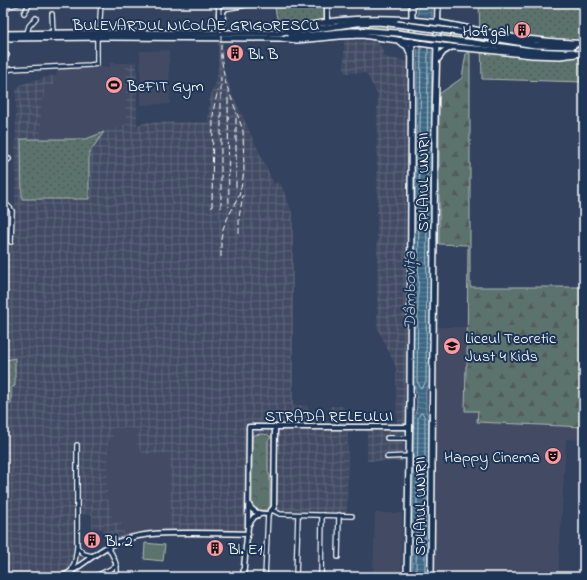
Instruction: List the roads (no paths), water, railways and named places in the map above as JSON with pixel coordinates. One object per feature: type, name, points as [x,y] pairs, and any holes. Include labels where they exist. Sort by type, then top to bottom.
[{"type":"main road","name":"SPLAIUL UNIRII","points":[[431,577],[435,119],[438,3]]},
{"type":"main road","points":[[438,3],[442,19],[452,25]]},
{"type":"main road","name":"SPLAIUL UNIRII","points":[[407,577],[410,428],[412,4]]},
{"type":"main road","points":[[398,21],[410,12],[412,4]]},
{"type":"main road","name":"BULEVARDUL NICOLAE GRIGORESCU","points":[[3,34],[280,35],[291,29],[327,22],[366,18],[438,23],[524,39],[584,45]]},
{"type":"main road","points":[[280,35],[357,23],[398,21],[535,45],[584,45]]},
{"type":"main road","points":[[280,35],[370,31],[396,33],[532,51],[584,52]]},
{"type":"main road","name":"BULEVARDUL NICOLAE GRIGORESCU","points":[[3,38],[221,33],[280,35],[297,40],[357,35],[437,46],[550,56],[563,56],[584,52]]},
{"type":"main road","points":[[396,40],[406,45],[412,58]]},
{"type":"main road","points":[[437,61],[443,52],[452,47]]},
{"type":"street","points":[[3,12],[10,6],[20,3]]},
{"type":"street","points":[[24,13],[28,7],[26,3]]},
{"type":"street","points":[[3,71],[97,64],[101,3]]},
{"type":"street","points":[[218,3],[221,33]]},
{"type":"street","points":[[221,33],[223,14],[227,3]]},
{"type":"street","points":[[219,12],[257,3]]},
{"type":"street","points":[[327,3],[327,22]]},
{"type":"street","points":[[52,14],[53,33]]},
{"type":"street","points":[[27,33],[29,26],[36,18]]},
{"type":"street","points":[[3,60],[7,55]]},
{"type":"street","points":[[3,164],[9,159]]},
{"type":"street","points":[[3,202],[12,210],[11,242]]},
{"type":"street","name":"STRADA RELEULUI","points":[[249,503],[249,427],[410,428]]},
{"type":"street","points":[[265,577],[268,514],[272,510],[274,504],[275,427]]},
{"type":"street","points":[[387,438],[409,438]]},
{"type":"street","points":[[67,577],[71,572],[75,560],[77,547],[77,445]]},
{"type":"street","points":[[387,457],[409,456]]},
{"type":"street","points":[[249,503],[252,510],[256,513],[268,514]]},
{"type":"street","points":[[243,577],[248,534],[249,503]]},
{"type":"street","points":[[272,510],[280,514],[352,516]]},
{"type":"street","points":[[248,527],[254,517],[260,514]]},
{"type":"street","points":[[296,577],[298,515]]},
{"type":"street","points":[[320,577],[322,515]]},
{"type":"street","points":[[338,557],[339,515]]},
{"type":"street","points":[[62,577],[92,556],[108,547],[130,537],[144,533],[248,534]]},
{"type":"street","points":[[77,547],[82,552],[92,556]]},
{"type":"street","points":[[108,547],[117,564],[117,577]]},
{"type":"street","points":[[94,577],[117,564]]},
{"type":"street","points":[[71,572],[73,577]]},
{"type":"water","points":[[418,3],[432,3],[430,383],[426,390],[426,411],[429,417],[428,577],[412,577],[414,417],[417,404],[416,391],[413,382]]},
{"type":"railway","points":[[221,3],[221,59]]},
{"type":"railway","points":[[221,55],[225,81],[243,131],[244,171],[239,196],[223,229],[221,238],[221,257]]},
{"type":"railway","points":[[221,77],[221,208]]},
{"type":"railway","points":[[212,208],[213,117],[218,90]]},
{"type":"railway","points":[[228,98],[229,207]]},
{"type":"railway","points":[[236,118],[236,189]]},
{"type":"railway","points":[[239,234],[239,217],[243,195]]},
{"type":"place","name":"Hofigal","points":[[522,30]]},
{"type":"place","name":"Bl. B","points":[[235,53]]},
{"type":"place","name":"BeFIT Gym","points":[[114,85]]},
{"type":"place","name":"Liceul Teoretic Just 4 Kids","points":[[452,346]]},
{"type":"place","name":"Happy Cinema","points":[[553,456]]},
{"type":"place","name":"Bl. 2","points":[[92,540]]},
{"type":"place","name":"Bl. E1","points":[[215,548]]},
{"type":"water label","name":"Dâmbovița","points":[[409,290]]}]
